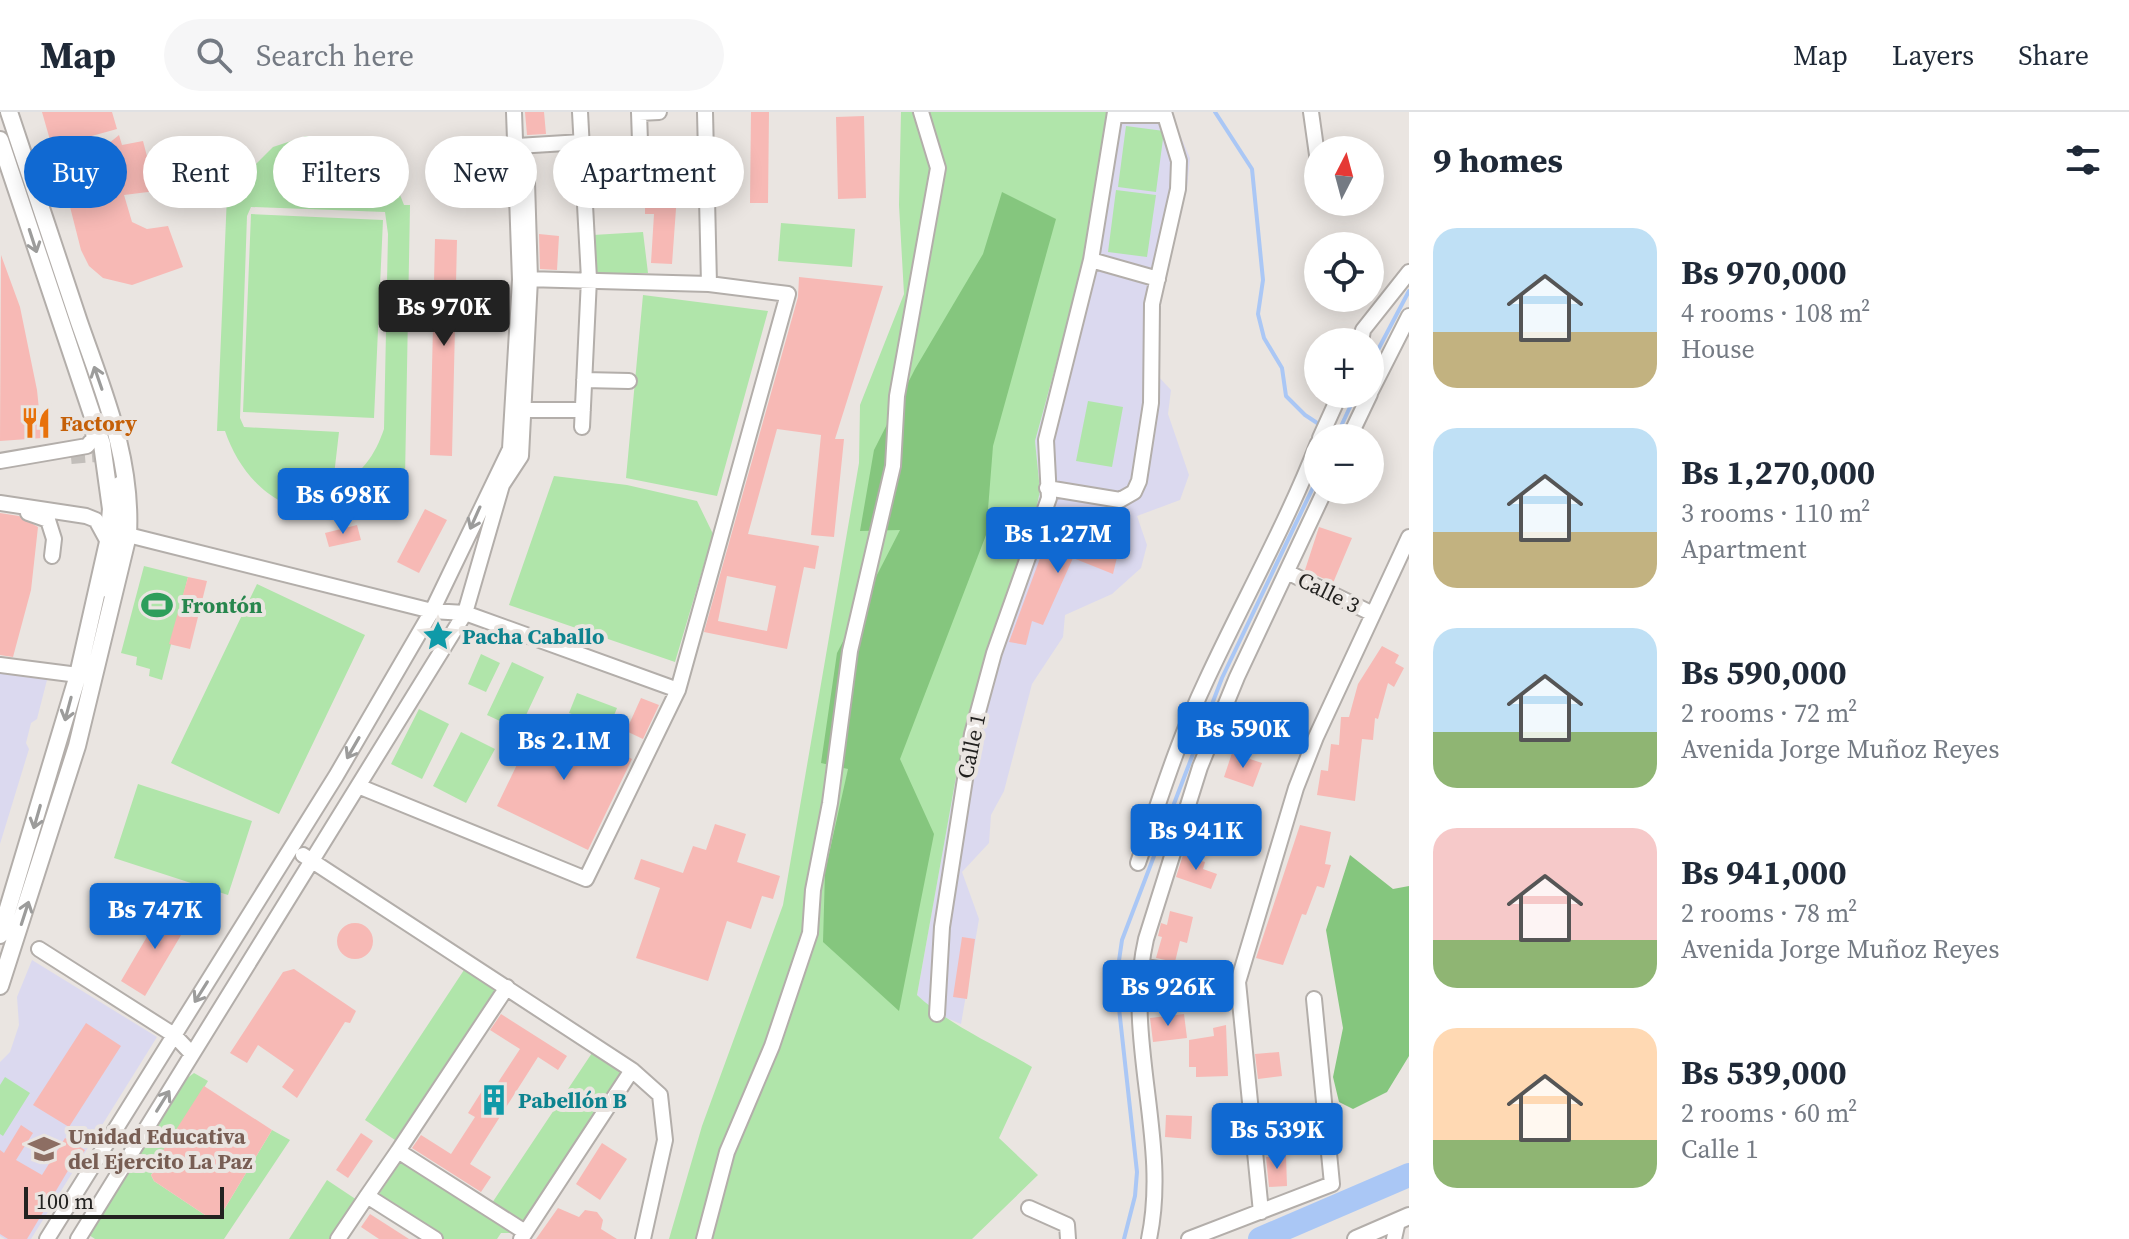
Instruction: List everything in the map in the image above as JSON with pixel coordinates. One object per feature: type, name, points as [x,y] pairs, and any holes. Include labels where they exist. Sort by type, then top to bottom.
[{"type":"main road","points":[[0,935],[86,677],[105,630],[128,535],[129,486],[125,461],[9,112]]},
{"type":"main road","points":[[0,140],[95,422],[109,490],[108,542],[86,677],[57,815],[0,986]]},
{"type":"main road","points":[[1356,1239],[1403,1218]]},
{"type":"street","points":[[514,112],[520,136]]},
{"type":"street","points":[[522,112],[522,136]]},
{"type":"street","points":[[580,112],[582,136]]},
{"type":"street","points":[[640,136],[639,112],[659,112]]},
{"type":"street","points":[[705,112],[709,284]]},
{"type":"street","points":[[704,1239],[727,1152],[772,1046],[810,933],[813,890],[830,803],[850,651],[893,466],[897,396],[938,168],[921,112]]},
{"type":"street","points":[[1311,112],[1314,136]]},
{"type":"street","name":"Calle 1","points":[[937,1014],[942,927],[972,734],[994,653],[1049,498],[1047,488],[1046,440],[1091,260],[1115,113],[1164,114],[1179,161],[1178,189],[1152,304],[1151,403],[1134,492],[1120,500],[1047,488]]},
{"type":"street","points":[[78,1239],[310,859],[465,613],[502,485],[521,456],[526,410],[523,208]]},
{"type":"street","points":[[582,427],[589,279],[586,208]]},
{"type":"street","points":[[1091,260],[1158,279]]},
{"type":"street","points":[[1365,328],[1409,272]]},
{"type":"street","points":[[358,786],[586,879],[678,690],[788,294],[709,284],[525,280]]},
{"type":"street","points":[[47,1239],[292,849],[432,611],[510,449],[525,280]]},
{"type":"street","points":[[1384,366],[1409,316]]},
{"type":"street","points":[[584,380],[629,381]]},
{"type":"street","points":[[526,410],[583,410]]},
{"type":"street","points":[[0,462],[87,446],[93,439],[95,422]]},
{"type":"street","points":[[0,462],[71,457]]},
{"type":"street","points":[[105,630],[103,608],[117,541],[118,474]]},
{"type":"street","points":[[1138,863],[1173,759],[1206,681],[1257,581],[1304,475]]},
{"type":"street","points":[[1,503],[86,516],[96,520],[108,542]]},
{"type":"street","points":[[1,503],[48,520],[54,539],[52,556]]},
{"type":"street","points":[[1149,1239],[1157,1190],[1139,1010],[1139,966],[1200,767],[1319,504]]},
{"type":"street","points":[[128,535],[432,611],[465,613],[678,690]]},
{"type":"street","points":[[1261,1212],[1238,982],[1296,788],[1371,613],[1409,537]]},
{"type":"street","name":"Calle 3","points":[[1287,572],[1371,613]]},
{"type":"street","points":[[0,665],[86,677]]},
{"type":"street","points":[[292,849],[632,1070],[660,1095],[665,1140],[643,1239]]},
{"type":"street","points":[[39,949],[174,1035],[192,1054]]},
{"type":"street","points":[[1139,966],[1238,982]]},
{"type":"street","points":[[338,1239],[507,987]]},
{"type":"street","points":[[1189,1239],[1332,1184],[1314,999]]},
{"type":"street","points":[[398,1151],[523,1236],[632,1070]]},
{"type":"street","points":[[367,1196],[435,1239]]},
{"type":"street","points":[[1029,1208],[1067,1225],[1068,1239]]},
{"type":"street","points":[[1394,1239],[1403,1218]]},
{"type":"shaded area","points":[[1109,112],[1170,112],[1190,158],[1187,188],[1157,305],[1156,374],[1171,390],[1168,414],[1189,475],[1180,500],[1137,516],[1147,545],[1141,568],[1112,594],[1065,615],[1063,637],[1032,684],[1004,791],[991,815],[989,843],[962,872],[979,919],[961,1024],[937,1014],[917,995],[963,738],[1035,515],[1040,491],[1035,441],[1086,255]]},
{"type":"shaded area","points":[[0,671],[48,676],[37,719],[31,723],[26,743],[29,749],[0,844]]},
{"type":"shaded area","name":"Unidad Educativa del Ejercito La Paz","points":[[32,960],[157,1037],[31,1239],[5,1239],[0,1236],[0,1062],[10,1052],[19,1025],[17,997]]},
{"type":"green space","points":[[901,112],[1109,112],[1086,255],[1035,441],[1040,491],[1035,515],[963,738],[917,995],[957,1025],[1032,1067],[999,1138],[1038,1175],[972,1239],[669,1239],[702,1126],[783,905],[859,463],[860,405],[904,294],[899,205]]},
{"type":"green space","points":[[1126,126],[1164,131],[1156,192],[1118,187]]},
{"type":"green space","points":[[273,147],[273,208],[257,207],[257,163]]},
{"type":"green space","points":[[1116,190],[1156,195],[1147,257],[1108,252]]},
{"type":"green space","points":[[1002,192],[1056,219],[993,446],[986,535],[900,759],[934,834],[899,1011],[823,942],[825,872],[848,769],[821,763],[837,653],[900,530],[860,531],[874,450],[915,369],[983,254]]},
{"type":"green space","points":[[410,205],[405,478],[381,482],[358,498],[328,509],[289,505],[257,484],[233,450],[225,431],[217,431],[226,208],[251,208],[247,216],[240,418],[244,427],[339,432],[333,484],[351,477],[366,464],[384,429],[388,234],[385,212],[278,208],[409,208]]},
{"type":"green space","points":[[251,214],[383,220],[374,418],[243,412]]},
{"type":"green space","points":[[781,223],[855,229],[852,267],[778,261]]},
{"type":"green space","points":[[643,232],[648,273],[597,273],[593,235]]},
{"type":"green space","points":[[643,295],[768,311],[717,496],[626,478]]},
{"type":"green space","points":[[1088,401],[1123,407],[1112,467],[1076,461]]},
{"type":"green space","points":[[554,476],[627,485],[697,501],[713,534],[675,662],[509,605]]},
{"type":"green space","name":"Frontón","points":[[144,566],[188,577],[162,680],[149,676],[150,669],[136,665],[137,657],[121,653]]},
{"type":"green space","points":[[257,584],[365,635],[279,814],[171,763]]},
{"type":"green space","points":[[481,654],[500,663],[486,692],[468,684]]},
{"type":"green space","points":[[512,662],[544,677],[519,730],[487,715]]},
{"type":"green space","points":[[577,693],[617,708],[609,728],[569,713]]},
{"type":"green space","points":[[419,709],[449,724],[422,779],[391,764]]},
{"type":"green space","points":[[461,732],[495,749],[466,803],[433,786]]},
{"type":"green space","points":[[138,784],[252,821],[228,895],[114,858]]},
{"type":"green space","points":[[1350,855],[1393,889],[1409,886],[1409,1056],[1387,1092],[1353,1109],[1339,1102],[1333,1077],[1343,1028],[1326,930]]},
{"type":"green space","points":[[464,970],[495,990],[395,1140],[365,1120]]},
{"type":"green space","points":[[592,1053],[622,1073],[523,1223],[492,1203]]},
{"type":"green space","points":[[194,1073],[208,1081],[151,1175],[154,1181],[211,1219],[219,1218],[272,1130],[290,1140],[224,1239],[95,1239],[89,1235],[186,1079]]},
{"type":"green space","points":[[5,1077],[30,1093],[3,1136],[0,1134],[0,1085]]},
{"type":"green space","points":[[402,1160],[515,1233],[501,1233],[497,1239],[442,1239],[377,1197]]},
{"type":"green space","points":[[327,1180],[357,1200],[332,1239],[289,1239]]},
{"type":"building","points":[[42,112],[112,112],[117,129],[92,136],[49,136]]},
{"type":"building","points":[[525,112],[544,112],[546,134],[527,135]]},
{"type":"building","points":[[751,112],[769,112],[768,203],[750,203]]},
{"type":"building","points":[[864,116],[866,198],[838,199],[836,117]]},
{"type":"building","points":[[143,141],[143,193],[127,195],[127,144]]},
{"type":"building","points":[[127,205],[132,222],[147,229],[168,226],[183,267],[132,285],[103,278],[89,266],[81,250],[70,208],[127,208]]},
{"type":"building","points":[[645,208],[676,208],[672,264],[651,263],[654,214],[645,214]]},
{"type":"building","points":[[539,234],[559,236],[557,270],[540,269]]},
{"type":"building","points":[[435,239],[457,240],[452,456],[430,455]]},
{"type":"building","points":[[1,255],[20,307],[37,390],[42,438],[0,441]]},
{"type":"building","points":[[799,277],[883,286],[835,439],[844,439],[834,537],[811,535],[821,435],[777,429],[748,534],[819,546],[815,569],[804,567],[787,649],[704,632],[798,297]],"holes":[[[727,576],[776,586],[767,631],[718,621]]]},
{"type":"building","points":[[425,509],[447,520],[419,573],[397,562]]},
{"type":"building","points":[[0,513],[19,516],[38,527],[31,590],[13,657],[0,655]]},
{"type":"building","points":[[357,525],[361,540],[329,547],[325,533]]},
{"type":"building","points":[[1052,526],[1119,549],[1113,574],[1073,558],[1043,625],[1032,621],[1026,645],[1009,642]]},
{"type":"building","points":[[1319,527],[1352,538],[1333,583],[1305,570]]},
{"type":"building","points":[[188,577],[207,581],[190,649],[169,644]]},
{"type":"building","points":[[1382,646],[1399,655],[1395,663],[1404,668],[1394,687],[1388,683],[1378,719],[1375,718],[1373,740],[1362,739],[1355,801],[1317,795],[1321,770],[1328,771],[1331,744],[1339,745],[1341,717],[1349,717],[1358,684]]},
{"type":"building","points":[[641,698],[659,705],[643,739],[626,731]]},
{"type":"building","points":[[541,715],[632,759],[588,850],[497,806]]},
{"type":"building","points":[[1232,753],[1262,763],[1253,787],[1224,777]]},
{"type":"building","points":[[715,824],[746,834],[737,862],[780,876],[773,899],[762,896],[751,929],[727,921],[708,981],[636,958],[660,888],[634,879],[641,859],[683,873],[693,846],[706,850]]},
{"type":"building","points":[[1300,825],[1331,832],[1325,864],[1331,865],[1324,888],[1317,886],[1306,915],[1302,914],[1283,965],[1256,958]]},
{"type":"building","points":[[1183,855],[1205,862],[1203,869],[1217,874],[1211,889],[1176,877]]},
{"type":"building","points":[[165,906],[190,920],[145,996],[121,981]]},
{"type":"building","points":[[1170,911],[1193,917],[1187,943],[1180,941],[1175,962],[1156,958],[1162,937],[1158,936],[1161,923],[1167,925]]},
{"type":"building","points":[[355,923],[368,928],[373,941],[368,954],[355,959],[342,954],[337,941],[342,928]]},
{"type":"building","points":[[962,937],[975,939],[967,999],[953,997]]},
{"type":"building","points":[[294,969],[356,1011],[350,1023],[345,1022],[297,1098],[282,1087],[294,1070],[258,1045],[247,1063],[230,1053],[283,972]]},
{"type":"building","name":"Pabellón B","points":[[501,1014],[567,1056],[558,1070],[538,1057],[470,1164],[491,1177],[481,1192],[412,1148],[421,1135],[451,1154],[475,1117],[468,1113],[487,1083],[495,1087],[520,1049],[490,1030]]},
{"type":"building","points":[[1184,1014],[1187,1038],[1153,1042],[1150,1018]]},
{"type":"building","points":[[86,1023],[121,1046],[69,1127],[33,1105]]},
{"type":"building","points":[[1226,1025],[1228,1076],[1196,1077],[1196,1067],[1189,1067],[1189,1040],[1214,1036],[1213,1028]]},
{"type":"building","points":[[1279,1052],[1282,1076],[1258,1079],[1255,1054]]},
{"type":"building","points":[[204,1086],[272,1130],[219,1218],[211,1219],[154,1181],[151,1175],[163,1161],[158,1158]]},
{"type":"building","points":[[1166,1115],[1192,1116],[1191,1139],[1165,1137]]},
{"type":"building","points":[[21,1125],[33,1133],[16,1160],[42,1175],[65,1138],[85,1150],[72,1171],[69,1169],[27,1239],[8,1239],[0,1234],[0,1150],[4,1153]]},
{"type":"building","points":[[361,1133],[373,1141],[348,1178],[336,1170]]},
{"type":"building","points":[[602,1143],[627,1159],[600,1200],[576,1184]]},
{"type":"building","points":[[1286,1156],[1287,1186],[1269,1187],[1266,1157]]},
{"type":"building","points":[[558,1208],[579,1217],[585,1210],[597,1212],[603,1220],[601,1229],[617,1239],[536,1239]]},
{"type":"building","points":[[370,1214],[409,1239],[379,1239],[361,1227]]},
{"type":"waterway","points":[[1215,112],[1252,169],[1263,280],[1258,314],[1264,338],[1282,368],[1286,396],[1319,424]]},
{"type":"waterway","points":[[1384,338],[1409,291]]},
{"type":"waterway","points":[[1342,424],[1350,408]]},
{"type":"waterway","points":[[1124,1239],[1135,1196],[1137,1172],[1116,981],[1122,940],[1222,678],[1305,504]]},
{"type":"waterway","points":[[1260,1239],[1409,1175]]},
{"type":"tunnel","points":[[71,457],[94,455],[109,459],[118,474]]},
{"type":"place","name":"Factory","points":[[36,423]]},
{"type":"place","name":"Frontón","points":[[157,605]]},
{"type":"place","name":"Pacha Caballo","points":[[438,636]]},
{"type":"place","name":"Pabellón B","points":[[494,1100]]},
{"type":"place","name":"Unidad Educativa del Ejercito La Paz","points":[[44,1149]]}]
